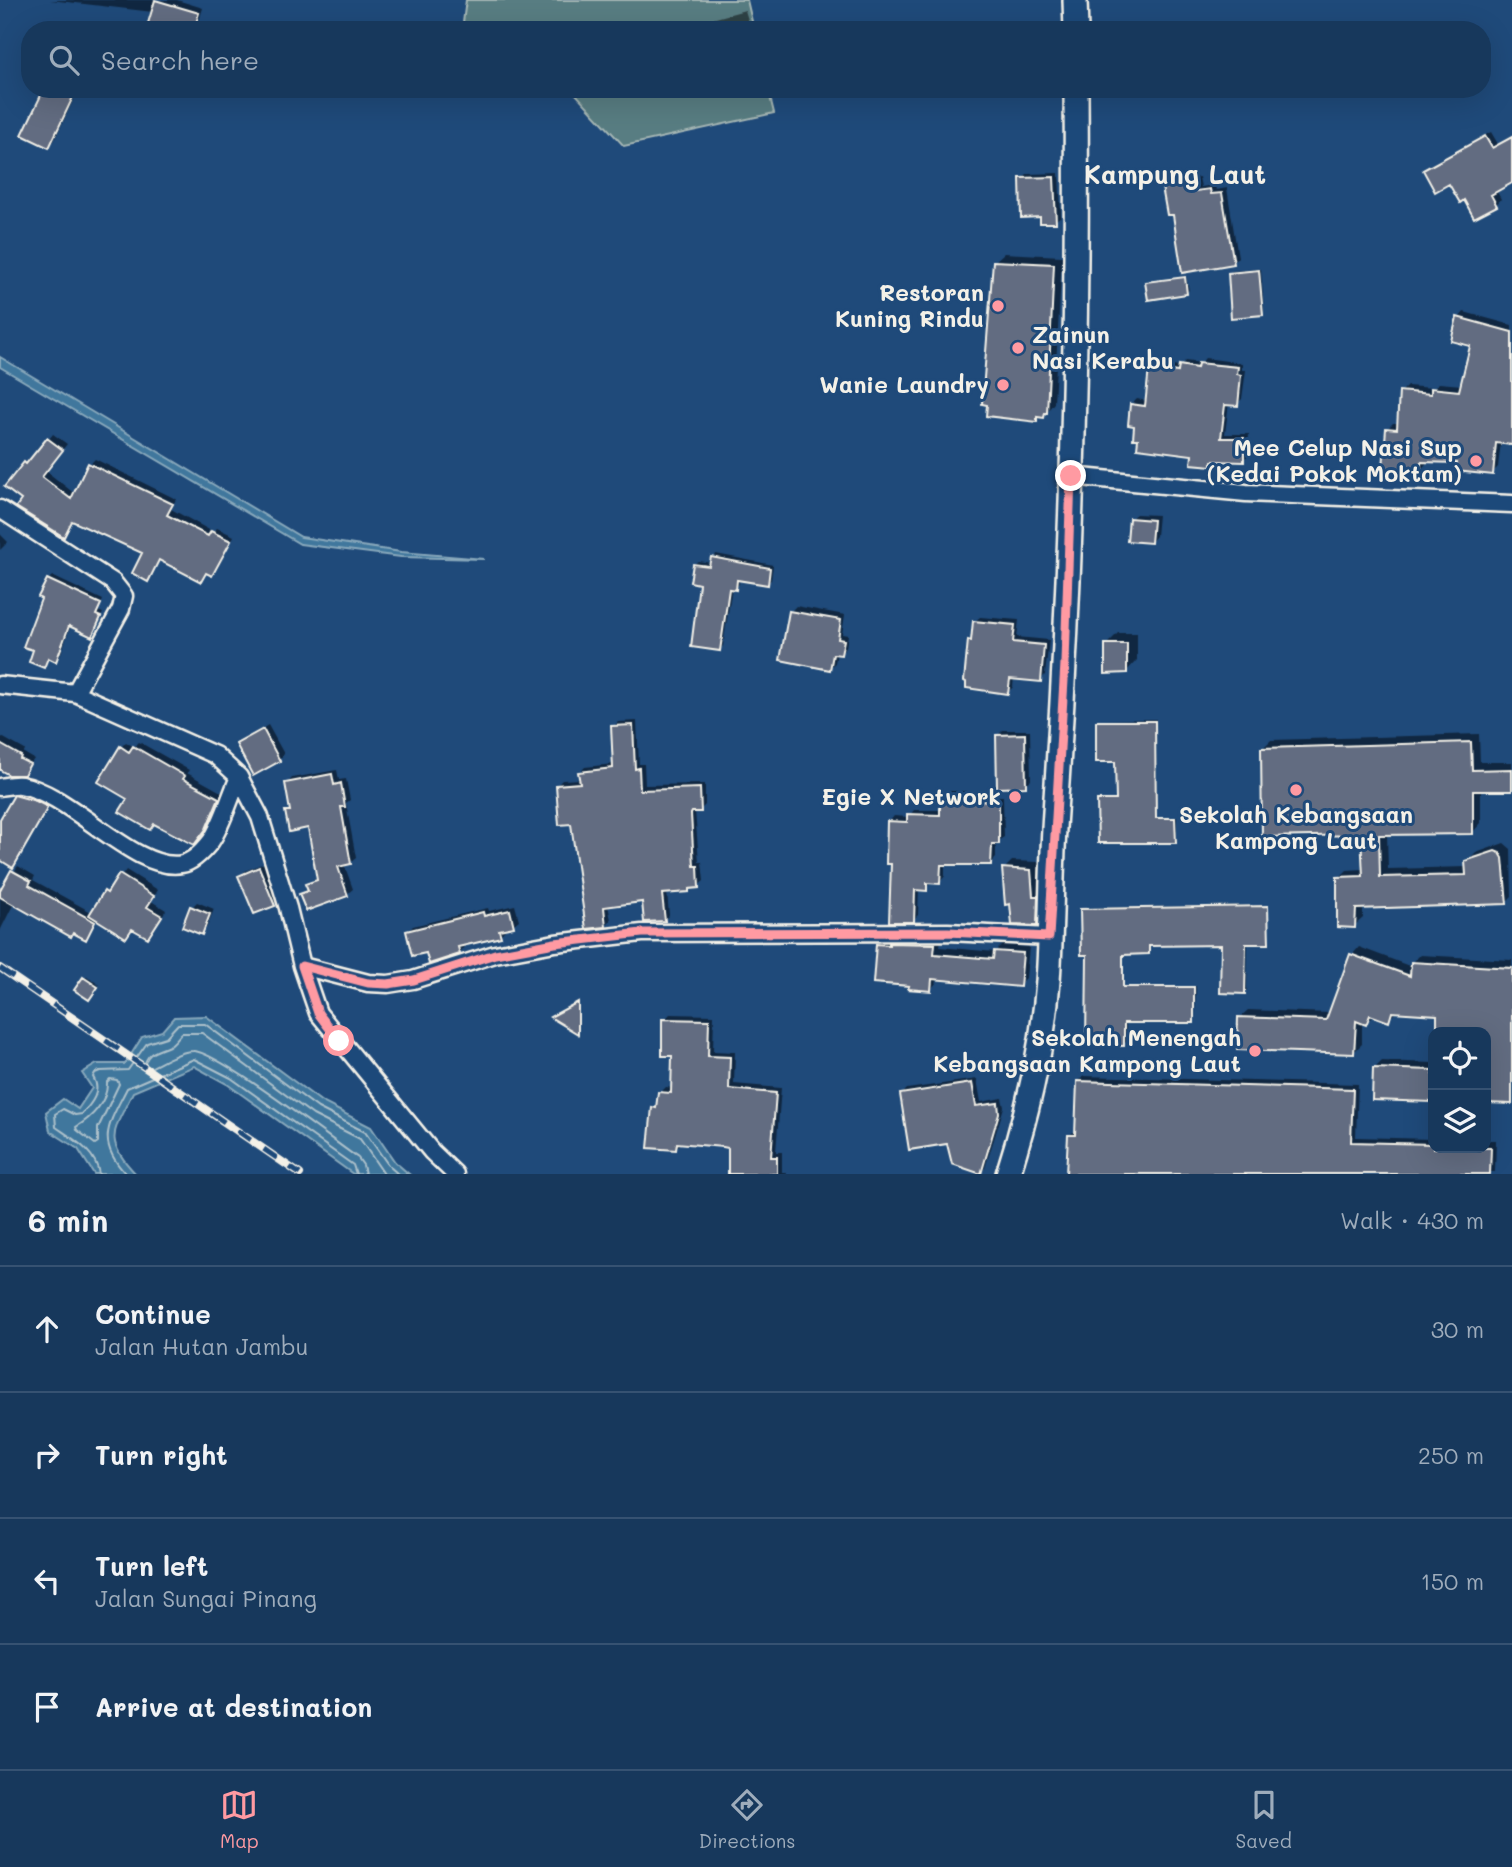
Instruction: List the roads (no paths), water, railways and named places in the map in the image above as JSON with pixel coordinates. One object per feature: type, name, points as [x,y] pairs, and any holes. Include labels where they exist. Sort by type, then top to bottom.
[{"type":"street","points":[[1075,0],[1076,21]]},
{"type":"street","points":[[1008,1174],[1026,1118],[1041,1042],[1048,981],[1065,663],[1071,476],[1076,300],[1076,98]]},
{"type":"street","points":[[1071,476],[1246,493],[1512,504]]},
{"type":"street","points":[[0,509],[113,582],[124,596],[121,608],[75,693]]},
{"type":"street","points":[[0,685],[75,693],[215,755],[239,777],[260,817],[318,1013],[432,1152],[455,1174]]},
{"type":"street","points":[[0,787],[21,785],[56,799],[137,853],[167,864],[185,864],[201,853],[212,839],[239,777]]},
{"type":"street","points":[[302,966],[368,983],[388,984],[414,980],[495,954],[555,943],[642,933],[948,932],[1049,937]]},
{"type":"water","points":[[0,357],[301,537],[401,552],[484,559],[401,557],[300,544],[0,367]]},
{"type":"water","points":[[206,1016],[322,1102],[371,1127],[395,1162],[409,1174],[353,1174],[227,1084],[194,1066],[133,1092],[117,1126],[115,1143],[125,1162],[136,1174],[94,1174],[78,1149],[50,1131],[46,1112],[63,1099],[78,1109],[92,1088],[82,1073],[97,1064],[125,1064],[142,1037],[162,1031],[174,1017]]},
{"type":"railway","points":[[0,968],[300,1174]]},
{"type":"place","name":"Restoran Kuning Rindu","points":[[998,306]]},
{"type":"place","name":"Zainun Nasi Kerabu","points":[[1018,348]]},
{"type":"place","name":"Wanie Laundry","points":[[1003,385]]},
{"type":"place","name":"Mee Celup Nasi Sup (Kedai Pokok Moktam)","points":[[1476,461]]},
{"type":"place","name":"Sekolah Kebangsaan Kampong Laut","points":[[1296,790]]},
{"type":"place","name":"Egie X Network","points":[[1015,797]]},
{"type":"place","name":"Sekolah Menengah Kebangsaan Kampong Laut","points":[[1255,1051]]},
{"type":"district","name":"Kampung Laut","points":[[1175,175]]}]
